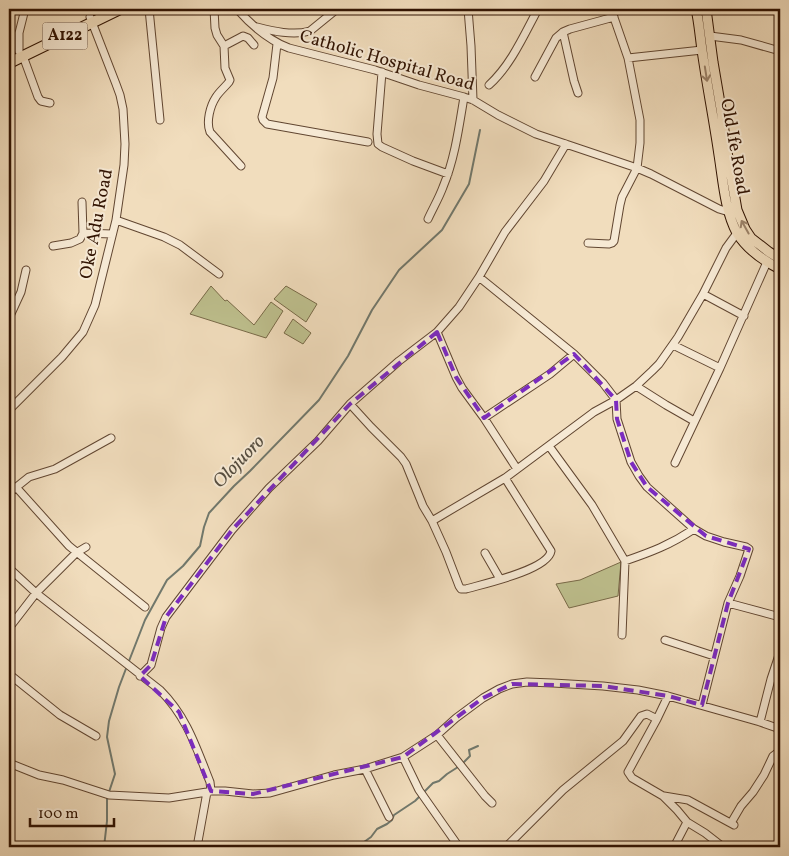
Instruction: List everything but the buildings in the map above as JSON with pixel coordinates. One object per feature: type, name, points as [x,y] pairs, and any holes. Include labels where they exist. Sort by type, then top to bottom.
[{"type":"highway","name":"A122","points":[[91,20],[107,9]]},
{"type":"highway","name":"A122","points":[[9,63],[17,55],[91,20],[120,9]]},
{"type":"main road","name":"Old Ife Road","points":[[701,10],[710,36],[737,210],[751,238],[780,259]]},
{"type":"main road","name":"Old Ife Road","points":[[701,10],[702,50],[722,180],[729,212],[737,233],[754,252],[780,269]]},
{"type":"street","points":[[25,9],[17,55],[38,97],[41,101],[50,103]]},
{"type":"street","points":[[149,9],[154,43],[160,120]]},
{"type":"street","points":[[214,9],[215,28],[224,46],[225,68],[230,80],[215,98],[208,126],[210,132],[241,166]]},
{"type":"street","name":"Catholic Hospital Road","points":[[238,9],[267,38],[277,44],[382,72],[464,97],[536,134],[637,168],[719,209],[729,212]]},
{"type":"street","points":[[254,26],[283,32],[310,31],[337,9]]},
{"type":"street","points":[[468,9],[472,100]]},
{"type":"street","points":[[489,85],[511,58],[538,9]]},
{"type":"street","points":[[588,243],[609,244],[614,241],[622,197],[637,168],[640,143],[640,120],[628,58],[611,9]]},
{"type":"street","points":[[535,77],[556,38],[570,29],[614,17]]},
{"type":"street","name":"Oke Adu Road","points":[[9,410],[62,357],[83,332],[95,305],[116,220],[124,165],[123,109],[120,95],[91,20]]},
{"type":"street","points":[[564,32],[578,93]]},
{"type":"street","points":[[224,46],[242,36],[248,38],[254,45]]},
{"type":"street","points":[[710,36],[741,40],[780,51]]},
{"type":"street","points":[[277,44],[274,78],[262,117],[266,124],[368,142]]},
{"type":"street","points":[[628,58],[702,50]]},
{"type":"street","points":[[382,72],[377,134],[378,144],[413,161],[448,174]]},
{"type":"street","points":[[428,219],[448,174],[464,97]]},
{"type":"street","points":[[137,673],[151,665],[166,617],[227,536],[269,488],[318,441],[350,404],[399,361],[437,332],[459,308],[479,278],[505,232],[544,181],[566,144]]},
{"type":"street","points":[[53,246],[71,243],[80,239],[83,232],[82,202]]},
{"type":"street","points":[[116,220],[164,237],[180,245],[219,274]]},
{"type":"street","points":[[83,232],[112,234]]},
{"type":"street","points":[[432,521],[505,478],[594,412],[636,386],[659,364],[672,345],[703,294],[726,248],[737,233]]},
{"type":"street","points":[[675,463],[744,316],[767,262]]},
{"type":"street","points":[[9,318],[20,292],[26,270]]},
{"type":"street","points":[[479,278],[574,354],[599,379],[616,400],[617,419],[631,462],[647,487],[694,529],[714,540],[749,549],[728,603],[702,705]]},
{"type":"street","points":[[703,294],[744,316]]},
{"type":"street","points":[[437,332],[462,388],[517,469]]},
{"type":"street","points":[[672,345],[720,368]]},
{"type":"street","points":[[484,418],[550,374],[574,354]]},
{"type":"street","points":[[636,386],[694,421]]},
{"type":"street","points":[[350,404],[401,457],[411,474],[461,589],[532,568],[546,560],[550,554],[551,551],[505,478]]},
{"type":"street","points":[[9,493],[29,477],[55,469],[111,438]]},
{"type":"street","points":[[549,446],[592,505],[625,561],[622,635]]},
{"type":"street","points":[[16,487],[68,546],[145,607]]},
{"type":"street","points":[[625,561],[678,540],[694,529]]},
{"type":"street","points":[[9,628],[36,593],[76,553],[86,547]]},
{"type":"street","points":[[485,553],[500,579]]},
{"type":"street","points":[[9,568],[36,593],[160,690],[179,712],[189,729],[210,782],[197,847]]},
{"type":"street","points":[[728,603],[780,617]]},
{"type":"street","points":[[665,640],[714,656]]},
{"type":"street","points":[[760,722],[780,652]]},
{"type":"street","points":[[9,674],[60,716],[96,736]]},
{"type":"street","points":[[9,763],[39,775],[64,780],[109,795],[169,798],[224,791],[261,794],[365,769],[403,757],[437,735],[482,698],[512,684],[528,682],[638,690],[702,705],[780,729]]},
{"type":"street","points":[[668,696],[628,772],[632,778],[663,796],[687,822],[723,847]]},
{"type":"street","points":[[506,847],[563,790],[623,741],[641,716],[647,714],[657,719]]},
{"type":"street","points":[[437,735],[492,803]]},
{"type":"street","points":[[663,796],[688,800],[733,824],[741,806],[764,775],[773,756],[777,753],[780,756]]},
{"type":"street","points":[[403,757],[424,797],[459,847]]},
{"type":"street","points":[[365,769],[389,817]]},
{"type":"street","points":[[674,847],[687,822]]},
{"type":"highlighted area","points":[[437,332],[456,377],[484,418],[574,354],[616,400],[617,419],[631,462],[647,487],[706,536],[749,549],[728,603],[702,705],[668,696],[603,686],[512,684],[483,698],[403,757],[253,794],[211,791],[179,712],[140,676],[151,665],[166,617],[232,530],[350,404]]},
{"type":"green space","points":[[211,286],[225,301],[227,300],[254,325],[271,302],[283,311],[266,338],[190,314]]},
{"type":"green space","points":[[286,286],[317,304],[306,322],[274,299]]},
{"type":"green space","points":[[293,319],[311,333],[303,344],[284,333]]},
{"type":"green space","points":[[621,562],[618,596],[569,608],[556,584],[580,580]]},
{"type":"waterway","name":"Olojuoro","points":[[129,661],[145,620],[167,580],[183,566],[200,546],[209,513],[319,400],[348,356],[372,310],[399,270],[442,230],[469,184],[480,130]]},
{"type":"waterway","name":"Olojuoro","points":[[104,847],[107,798],[115,774],[107,737],[109,721],[127,666]]},
{"type":"waterway","points":[[462,764],[470,756],[469,750],[478,746]]},
{"type":"waterway","points":[[357,847],[371,837],[377,829],[392,820],[394,815],[415,801],[433,783],[439,781],[458,767]]}]
